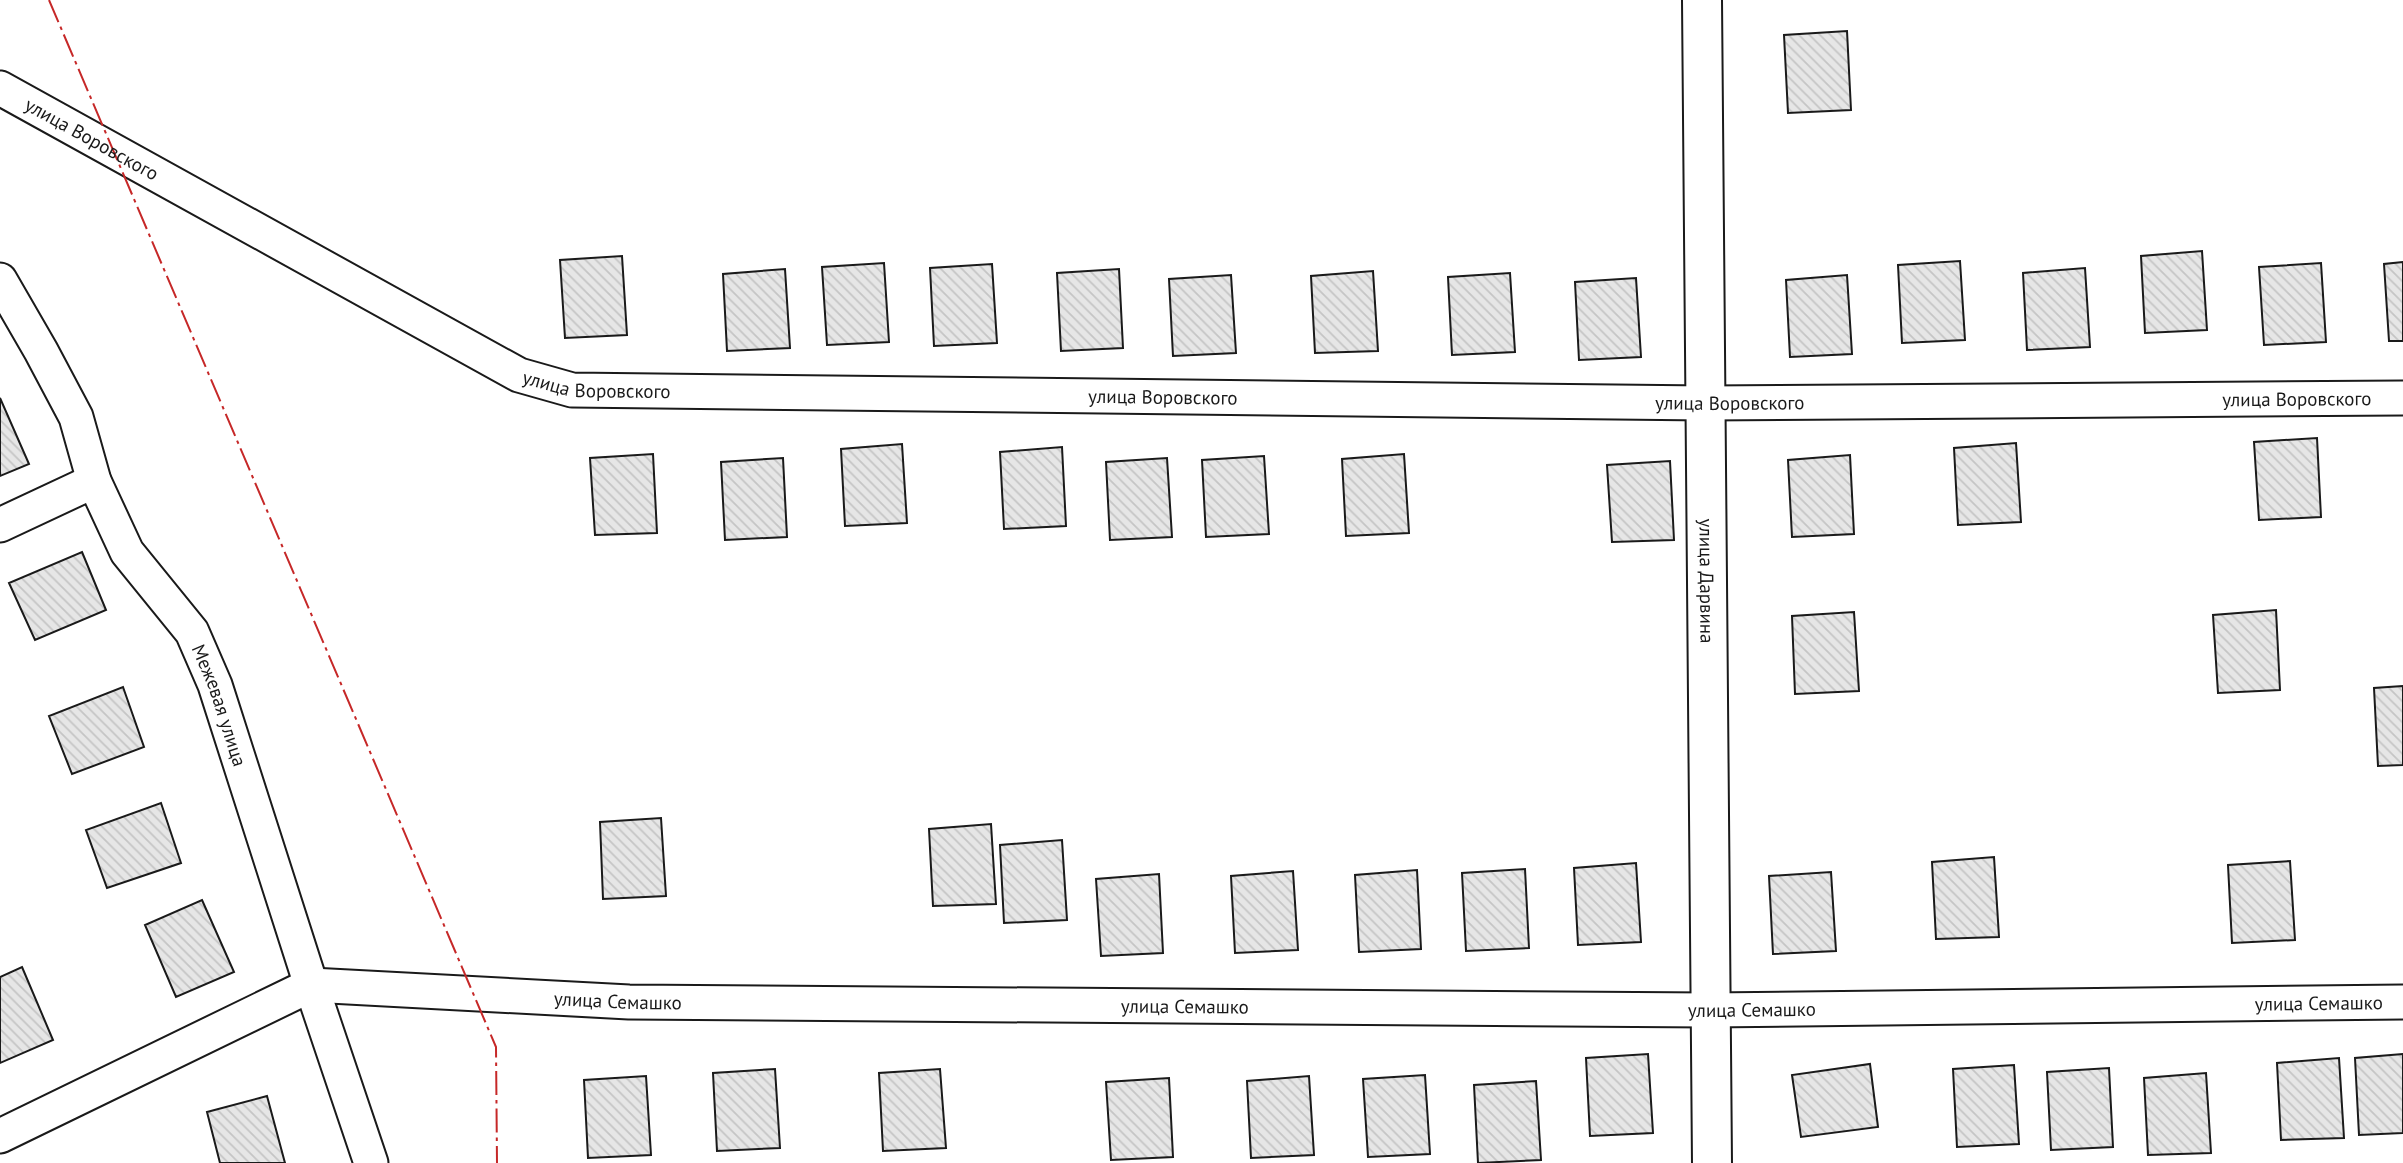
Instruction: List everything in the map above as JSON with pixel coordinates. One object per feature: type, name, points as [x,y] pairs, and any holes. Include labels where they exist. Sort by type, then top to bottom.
[{"type":"street","name":"улица Дарвина","points":[[1702,0],[1712,1163]]},
{"type":"street","name":"улица Воровского","points":[[0,88],[519,375],[572,390],[1706,403],[2403,398]]},
{"type":"street","name":"Межевая улица","points":[[0,280],[76,417],[94,481],[127,552],[192,632],[215,685],[371,1163]]},
{"type":"street","points":[[0,525],[94,481]]},
{"type":"street","name":"улица Семашко","points":[[0,1136],[311,985],[629,1002],[1709,1010],[2403,1002]]},
{"type":"building","points":[[1847,31],[1851,110],[1788,113],[1784,35]]},
{"type":"building","points":[[2202,251],[2207,330],[2145,333],[2141,256]]},
{"type":"building","points":[[622,256],[627,335],[565,338],[560,260]]},
{"type":"building","points":[[1960,261],[1965,340],[1902,343],[1898,265]]},
{"type":"building","points":[[2403,262],[2403,341],[2389,341],[2384,264]]},
{"type":"building","points":[[884,263],[889,342],[827,345],[822,267]]},
{"type":"building","points":[[2321,263],[2326,342],[2264,345],[2259,267]]},
{"type":"building","points":[[992,264],[997,343],[934,346],[930,268]]},
{"type":"building","points":[[2085,268],[2090,347],[2027,350],[2023,273]]},
{"type":"building","points":[[785,269],[790,348],[727,351],[723,274]]},
{"type":"building","points":[[1119,269],[1123,348],[1061,351],[1057,273]]},
{"type":"building","points":[[1373,271],[1378,351],[1315,353],[1311,276]]},
{"type":"building","points":[[1510,273],[1515,352],[1452,355],[1448,277]]},
{"type":"building","points":[[1231,275],[1236,353],[1173,356],[1169,279]]},
{"type":"building","points":[[1847,275],[1852,354],[1790,357],[1786,280]]},
{"type":"building","points":[[1636,278],[1641,357],[1579,360],[1575,282]]},
{"type":"building","points":[[0,398],[29,464],[0,476]]},
{"type":"building","points":[[2317,438],[2321,517],[2259,520],[2254,442]]},
{"type":"building","points":[[2016,443],[2021,522],[1958,525],[1954,448]]},
{"type":"building","points":[[902,444],[907,523],[845,526],[841,449]]},
{"type":"building","points":[[1062,447],[1066,526],[1004,529],[1000,452]]},
{"type":"building","points":[[653,454],[657,533],[595,535],[590,458]]},
{"type":"building","points":[[1404,454],[1409,533],[1346,536],[1342,459]]},
{"type":"building","points":[[1850,455],[1854,534],[1792,537],[1788,460]]},
{"type":"building","points":[[1264,456],[1269,534],[1206,537],[1202,460]]},
{"type":"building","points":[[783,458],[787,537],[725,540],[721,462]]},
{"type":"building","points":[[1167,458],[1172,537],[1110,540],[1106,462]]},
{"type":"building","points":[[1670,461],[1674,540],[1612,542],[1607,465]]},
{"type":"building","points":[[82,552],[106,610],[35,640],[9,583]]},
{"type":"building","points":[[2276,610],[2280,690],[2218,693],[2213,615]]},
{"type":"building","points":[[1854,612],[1859,691],[1795,694],[1792,616]]},
{"type":"building","points":[[2403,686],[2403,765],[2378,766],[2374,688]]},
{"type":"building","points":[[123,687],[144,747],[72,774],[49,716]]},
{"type":"building","points":[[161,803],[181,863],[107,888],[86,830]]},
{"type":"building","points":[[661,818],[666,896],[603,899],[600,822]]},
{"type":"building","points":[[991,824],[996,904],[933,906],[929,829]]},
{"type":"building","points":[[1062,840],[1067,920],[1004,923],[1000,845]]},
{"type":"building","points":[[1994,857],[1999,937],[1936,939],[1932,862]]},
{"type":"building","points":[[2290,861],[2295,940],[2232,943],[2228,865]]},
{"type":"building","points":[[1636,863],[1641,942],[1578,945],[1574,868]]},
{"type":"building","points":[[1525,869],[1529,948],[1466,951],[1462,873]]},
{"type":"building","points":[[1417,870],[1421,949],[1359,952],[1355,875]]},
{"type":"building","points":[[1293,871],[1298,950],[1235,953],[1231,876]]},
{"type":"building","points":[[1831,872],[1836,951],[1773,954],[1769,876]]},
{"type":"building","points":[[1159,874],[1163,953],[1101,956],[1096,879]]},
{"type":"building","points":[[202,900],[234,972],[176,997],[145,925]]},
{"type":"building","points":[[22,967],[53,1040],[0,1063],[0,977]]},
{"type":"building","points":[[1648,1054],[1653,1133],[1590,1136],[1586,1058]]},
{"type":"building","points":[[2403,1054],[2403,1133],[2359,1135],[2355,1058]]},
{"type":"building","points":[[2339,1058],[2344,1138],[2281,1140],[2277,1063]]},
{"type":"building","points":[[1870,1064],[1878,1127],[1801,1137],[1792,1075]]},
{"type":"building","points":[[2014,1065],[2019,1144],[1957,1147],[1953,1069]]},
{"type":"building","points":[[2109,1068],[2113,1147],[2051,1150],[2047,1072]]},
{"type":"building","points":[[775,1069],[780,1148],[717,1151],[713,1073]]},
{"type":"building","points":[[940,1069],[946,1148],[883,1151],[879,1073]]},
{"type":"building","points":[[2206,1073],[2211,1153],[2148,1155],[2144,1078]]},
{"type":"building","points":[[1425,1075],[1430,1154],[1368,1157],[1363,1079]]},
{"type":"building","points":[[646,1076],[651,1155],[588,1158],[584,1080]]},
{"type":"building","points":[[1309,1076],[1314,1155],[1251,1158],[1247,1081]]},
{"type":"building","points":[[1169,1078],[1173,1157],[1111,1160],[1106,1082]]},
{"type":"building","points":[[1536,1081],[1541,1160],[1478,1163],[1474,1085]]},
{"type":"building","points":[[267,1096],[285,1163],[220,1163],[207,1112]]},
{"type":"power","points":[[49,0],[496,1047],[497,1163]]}]
